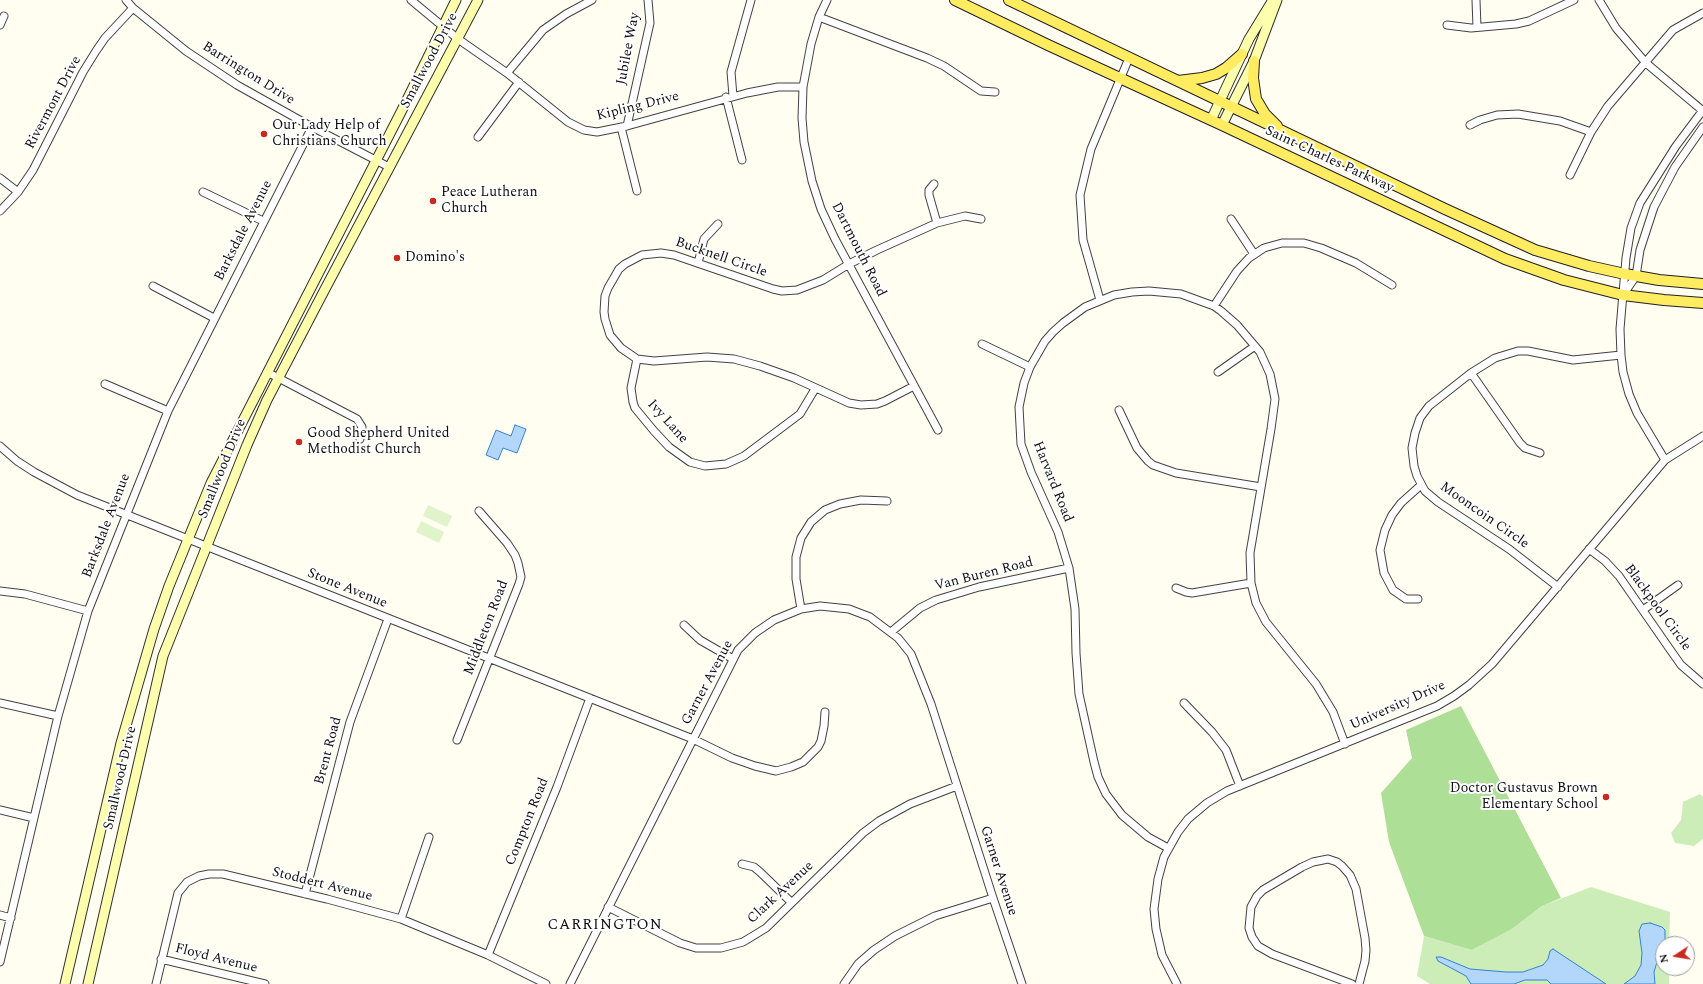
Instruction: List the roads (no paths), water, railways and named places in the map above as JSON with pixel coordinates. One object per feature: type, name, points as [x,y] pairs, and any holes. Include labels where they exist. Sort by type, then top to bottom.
[{"type":"main road","name":"Smallwood Drive","points":[[66,984],[121,743],[154,629],[188,540],[211,483],[456,0]]},
{"type":"main road","name":"Smallwood Drive","points":[[88,984],[163,656],[247,445],[279,378],[478,0]]},
{"type":"main road","name":"Saint Charles Parkway","points":[[955,0],[1505,259],[1564,280],[1623,295],[1703,303]]},
{"type":"main road","name":"Saint Charles Parkway","points":[[1009,0],[1231,107],[1535,250],[1589,266],[1625,274],[1703,284]]},
{"type":"main road","points":[[1211,120],[1242,54],[1272,0]]},
{"type":"main road","points":[[1222,125],[1254,61],[1277,0]]},
{"type":"main road","points":[[1178,81],[1202,78],[1216,74],[1226,68],[1242,54]]},
{"type":"main road","points":[[1254,61],[1253,78],[1256,99],[1266,114],[1281,130]]},
{"type":"street","name":"Barrington Drive","points":[[126,0],[133,8],[186,51],[216,72],[312,127],[389,167]]},
{"type":"street","name":"Kipling Drive","points":[[411,0],[458,38],[519,82],[568,122],[584,130],[597,132],[624,127],[730,97],[778,88],[803,87]]},
{"type":"street","points":[[507,73],[543,30],[566,14],[592,0]]},
{"type":"street","name":"Jubilee Way","points":[[624,127],[650,23],[650,6],[648,0]]},
{"type":"street","points":[[742,160],[730,97],[731,72],[751,0]]},
{"type":"street","name":"Dartmouth Road","points":[[827,0],[819,17],[808,58],[803,87],[802,118],[804,142],[812,181],[827,224],[938,430]]},
{"type":"street","points":[[1476,0],[1477,27]]},
{"type":"street","points":[[1447,25],[1477,27],[1516,24],[1529,21],[1574,0]]},
{"type":"street","points":[[1599,0],[1616,28],[1646,63],[1703,110],[1672,152],[1640,204],[1631,228],[1625,274],[1620,330],[1621,355],[1626,383],[1637,413],[1665,460]]},
{"type":"street","name":"Rivermont Drive","points":[[0,211],[18,192],[33,170],[92,57],[105,38],[133,8]]},
{"type":"street","points":[[1570,175],[1591,132],[1608,106],[1673,30],[1703,13]]},
{"type":"street","points":[[0,25],[4,16]]},
{"type":"street","points":[[819,17],[927,58],[944,66],[982,91],[995,92]]},
{"type":"street","points":[[1100,300],[1083,240],[1080,195],[1090,149],[1129,58]]},
{"type":"street","points":[[478,137],[519,82]]},
{"type":"street","points":[[1470,125],[1480,120],[1497,115],[1518,114],[1560,121],[1591,132]]},
{"type":"street","name":"Barksdale Avenue","points":[[0,962],[58,716],[88,611],[125,514],[168,411],[312,127]]},
{"type":"street","points":[[624,127],[638,191]]},
{"type":"street","points":[[1623,295],[1636,276],[1640,250],[1654,207],[1675,167],[1703,127]]},
{"type":"street","points":[[0,178],[18,192]]},
{"type":"street","points":[[934,184],[929,190],[928,195],[937,224]]},
{"type":"street","points":[[203,192],[263,221]]},
{"type":"street","name":"Bucknell Circle","points":[[914,386],[885,401],[861,405],[849,403],[787,376],[734,359],[706,357],[654,361],[637,359],[621,348],[607,327],[604,312],[606,296],[612,280],[625,264],[633,259],[650,253],[674,255],[758,285],[782,291],[797,290],[812,286],[849,264],[937,224],[965,216],[981,219]]},
{"type":"street","points":[[1231,219],[1254,254]]},
{"type":"street","points":[[698,263],[704,239],[718,224]]},
{"type":"street","points":[[1214,306],[1237,271],[1254,254],[1273,244],[1291,242],[1304,243],[1321,248],[1356,263],[1392,285]]},
{"type":"street","points":[[153,286],[214,318]]},
{"type":"street","name":"Harvard Road","points":[[1168,848],[1148,837],[1122,815],[1106,794],[1098,777],[1079,694],[1075,609],[1069,568],[1058,532],[1031,472],[1021,444],[1019,407],[1024,383],[1030,367],[1041,347],[1053,332],[1074,315],[1100,300],[1120,294],[1149,291],[1181,294],[1214,306],[1237,325],[1255,346],[1266,363],[1270,374],[1275,399],[1250,553],[1251,583],[1260,613],[1274,633],[1316,684],[1333,712],[1345,744]]},
{"type":"street","points":[[982,344],[1030,367]]},
{"type":"street","points":[[1218,372],[1255,346]]},
{"type":"street","name":"Mooncoin Circle","points":[[1558,586],[1509,548],[1438,502],[1425,491],[1414,466],[1412,448],[1415,433],[1420,418],[1429,406],[1471,373],[1495,358],[1518,351],[1537,351],[1573,360],[1621,355]]},
{"type":"street","name":"Ivy Lane","points":[[637,359],[631,388],[635,408],[654,432],[669,447],[690,462],[705,466],[726,464],[744,456],[800,414],[815,389]]},
{"type":"street","points":[[267,372],[357,419],[362,427],[360,439]]},
{"type":"street","points":[[1471,373],[1520,443],[1525,448],[1540,453]]},
{"type":"street","points":[[105,384],[168,411]]},
{"type":"street","points":[[1119,410],[1137,448],[1153,465],[1176,474],[1261,487]]},
{"type":"street","name":"University Drive","points":[[1177,984],[1162,955],[1155,919],[1158,879],[1168,848],[1178,832],[1196,812],[1215,798],[1240,786],[1437,706],[1454,696],[1492,664],[1665,460],[1703,436]]},
{"type":"street","name":"Stone Avenue","points":[[0,446],[17,461],[62,488],[77,495],[207,548],[693,739],[732,758],[755,766],[776,770],[785,769],[803,762],[818,747],[823,735],[825,712]]},
{"type":"street","points":[[1418,599],[1406,599],[1393,590],[1384,573],[1380,550],[1385,530],[1392,516],[1401,504],[1422,486]]},
{"type":"street","points":[[801,609],[796,579],[796,557],[801,538],[811,522],[824,510],[840,504],[861,500],[887,501]]},
{"type":"street","name":"Middleton Road","points":[[457,740],[490,660],[519,584],[520,577],[515,555],[479,511]]},
{"type":"street","name":"Blackpool Circle","points":[[1589,549],[1615,571],[1681,664],[1703,684]]},
{"type":"street","name":"Van Buren Road","points":[[892,632],[928,603],[979,587],[1069,568]]},
{"type":"street","points":[[1176,588],[1186,592],[1199,592],[1251,583]]},
{"type":"street","points":[[1643,610],[1678,585]]},
{"type":"street","points":[[0,591],[25,594],[88,611]]},
{"type":"street","name":"Garner Avenue","points":[[570,984],[733,659],[743,643],[764,625],[801,609],[820,606],[855,611],[870,617],[892,632],[902,643],[916,665],[931,704],[956,786],[1022,984]]},
{"type":"street","name":"Brent Road","points":[[305,894],[350,722],[388,619]]},
{"type":"street","points":[[684,625],[700,640],[733,659]]},
{"type":"street","name":"Compton Road","points":[[488,955],[554,793],[590,698]]},
{"type":"street","points":[[0,703],[58,716]]},
{"type":"street","points":[[1184,703],[1212,732],[1222,745],[1231,761],[1240,786]]},
{"type":"street","name":"Clark Avenue","points":[[608,907],[680,943],[696,948],[709,949],[733,946],[753,937],[766,928],[791,902],[864,833],[880,821],[910,804],[956,786]]},
{"type":"street","points":[[0,810],[34,818]]},
{"type":"street","points":[[401,920],[428,837]]},
{"type":"street","points":[[1352,984],[1272,954],[1258,946],[1252,937],[1249,928],[1251,908],[1257,896],[1263,890],[1302,866],[1313,862],[1328,859],[1337,862],[1342,866],[1350,875],[1356,889],[1365,938],[1365,961],[1358,984]]},
{"type":"street","points":[[742,864],[749,865],[760,872],[791,902]]},
{"type":"street","name":"Stoddert Avenue","points":[[156,984],[178,893],[182,887],[194,878],[209,874],[223,874],[401,920],[488,955],[546,984]]},
{"type":"street","points":[[844,984],[858,964],[874,950],[895,936],[935,916],[993,898]]},
{"type":"street","points":[[0,915],[10,918]]},
{"type":"street","name":"Floyd Avenue","points":[[161,959],[264,984]]},
{"type":"water","points":[[515,425],[526,429],[517,453],[503,448],[498,460],[486,455],[496,430],[511,436]]},
{"type":"water","points":[[1650,923],[1662,927],[1665,930],[1665,936],[1655,936],[1655,984],[1624,984],[1635,976],[1641,965],[1642,953],[1639,931],[1642,924]]},
{"type":"water","points":[[1553,949],[1606,984],[1551,984],[1547,980],[1525,980],[1514,984],[1471,984],[1466,976],[1438,961],[1436,957],[1441,957],[1470,969],[1523,972],[1543,965],[1548,959],[1550,951]]},
{"type":"place","name":"Our Lady Help of Christians Church","points":[[264,134]]},
{"type":"place","name":"Peace Lutheran Church","points":[[433,201]]},
{"type":"place","name":"Domino's","points":[[397,258]]},
{"type":"place","name":"Good Shepherd United Methodist Church","points":[[299,442]]},
{"type":"place","name":"Doctor Gustavus Brown Elementary School","points":[[1606,797]]},
{"type":"district","name":"CARRINGTON","points":[[605,926]]}]
